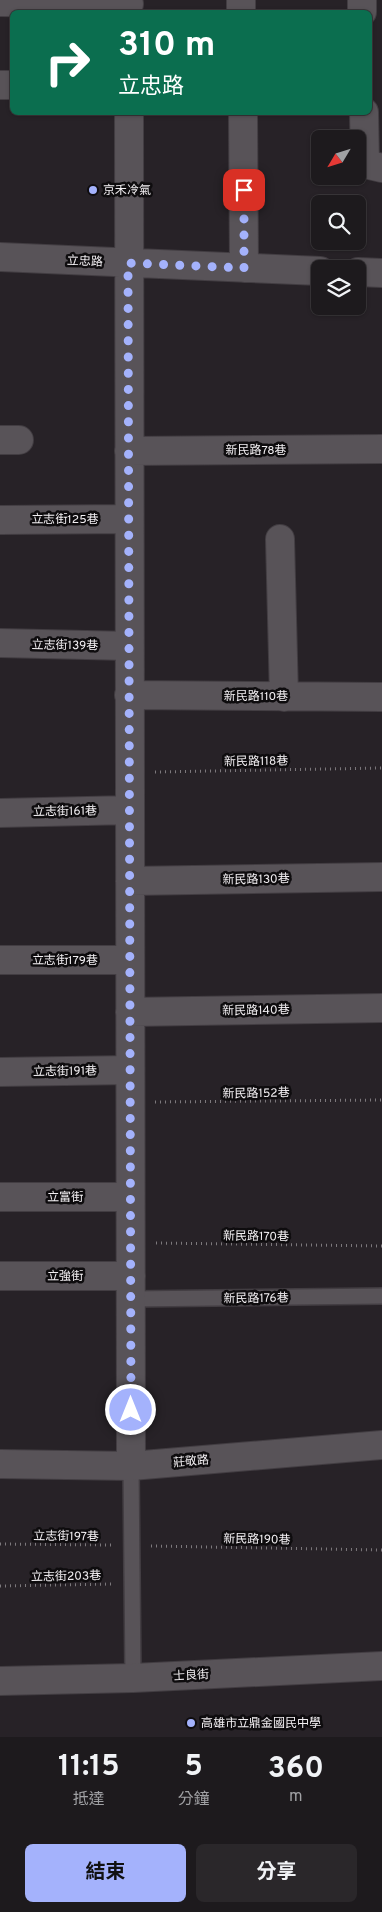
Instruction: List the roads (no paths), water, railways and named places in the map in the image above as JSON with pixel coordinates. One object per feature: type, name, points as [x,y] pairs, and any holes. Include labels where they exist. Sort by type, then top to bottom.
[{"type":"street","points":[[0,2],[129,5]]},
{"type":"street","points":[[129,115],[131,1466]]},
{"type":"street","points":[[243,115],[244,268]]},
{"type":"street","points":[[364,115],[365,164],[382,168]]},
{"type":"street","name":"立忠路","points":[[0,257],[311,271]]},
{"type":"street","points":[[366,273],[382,274]]},
{"type":"street","name":"新民路78巷","points":[[129,451],[382,449]]},
{"type":"street","name":"立志街125巷","points":[[0,520],[129,519]]},
{"type":"street","points":[[280,539],[284,696]]},
{"type":"street","name":"立志街139巷","points":[[0,643],[129,646]]},
{"type":"street","name":"新民路110巷","points":[[129,696],[382,697]]},
{"type":"street","name":"立志街161巷","points":[[0,813],[130,810]]},
{"type":"street","name":"新民路130巷","points":[[130,881],[382,877]]},
{"type":"street","name":"立志街179巷","points":[[0,960],[130,960]]},
{"type":"street","name":"新民路140巷","points":[[130,1012],[382,1008]]},
{"type":"street","name":"立志街191巷","points":[[0,1072],[130,1070]]},
{"type":"street","name":"立富街","points":[[0,1197],[130,1197]]},
{"type":"street","name":"立強街","points":[[0,1276],[131,1287]]},
{"type":"street","name":"莊敬路","points":[[0,1464],[131,1466],[382,1445]]},
{"type":"street","name":"士良街","points":[[0,1682],[133,1678],[382,1666]]},
{"type":"lane","name":"新民路176巷","points":[[131,1287],[382,1296]]},
{"type":"lane","points":[[131,1466],[133,1678]]},
{"type":"place","name":"京禾冷氣","points":[[93,190]]},
{"type":"place","name":"高雄市立鼎金國民中學","points":[[191,1723]]}]
